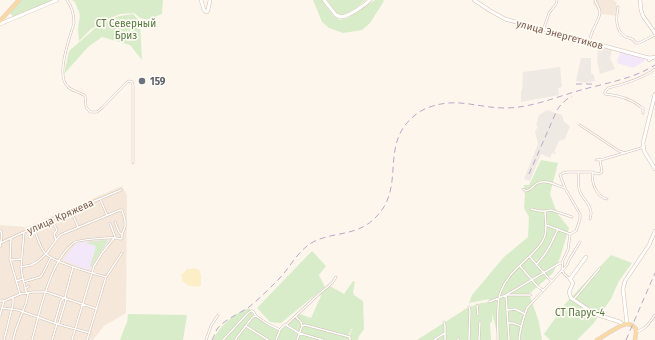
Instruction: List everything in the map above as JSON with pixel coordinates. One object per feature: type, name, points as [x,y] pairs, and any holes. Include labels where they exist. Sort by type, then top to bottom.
[{"type":"main road","points":[[2,21],[10,15],[19,0]]},
{"type":"main road","points":[[2,21],[10,15],[57,0]]},
{"type":"main road","points":[[201,0],[206,12],[208,10],[210,0]]},
{"type":"main road","points":[[324,0],[336,15],[341,17],[349,14],[370,0]]},
{"type":"main road","name":"улица Энергетиков","points":[[474,0],[505,19],[651,58]]},
{"type":"main road","points":[[640,0],[640,10],[655,34]]},
{"type":"main road","points":[[655,94],[643,142],[644,151],[655,169]]},
{"type":"main road","points":[[625,325],[623,285],[649,245],[655,231]]},
{"type":"main road","points":[[586,257],[570,279],[573,283],[570,289],[571,298],[595,314],[635,327],[635,340]]},
{"type":"main road","points":[[597,340],[625,325]]},
{"type":"street","points":[[67,0],[72,10],[74,23],[63,59],[62,70],[65,84],[85,96],[86,107],[90,112],[97,112],[126,82],[132,82],[133,163]]},
{"type":"street","points":[[544,29],[549,13],[556,4],[557,0]]},
{"type":"street","points":[[589,42],[600,16],[596,0]]},
{"type":"street","points":[[618,7],[616,15],[618,28],[627,38],[631,38],[636,43],[639,43],[655,34]]},
{"type":"street","points":[[643,114],[643,108],[631,100],[621,96],[605,94],[605,92],[608,88],[622,85],[655,69]]},
{"type":"street","points":[[580,125],[625,153]]},
{"type":"street","points":[[596,160],[625,153],[643,146]]},
{"type":"street","points":[[546,225],[571,233],[576,231],[580,214],[565,188],[560,175],[563,173],[578,172],[593,172],[599,174],[602,172],[600,160]]},
{"type":"street","points":[[578,172],[579,188],[590,209],[590,219]]},
{"type":"street","points":[[593,172],[593,183],[597,191],[602,198],[607,199]]},
{"type":"street","points":[[523,189],[529,191],[536,184],[543,182],[559,185],[565,188]]},
{"type":"street","name":"улица Кряжева","points":[[0,243],[51,219],[121,190]]},
{"type":"street","points":[[100,199],[107,215]]},
{"type":"street","points":[[531,209],[539,211],[551,210],[572,217]]},
{"type":"street","points":[[21,267],[37,262],[46,254],[60,235],[122,210],[125,220],[125,227],[122,232],[121,239],[82,240],[76,242],[66,251],[59,261],[52,274],[32,340]]},
{"type":"street","points":[[71,211],[78,227]]},
{"type":"street","points":[[498,340],[500,292],[507,279],[540,246],[544,238],[546,225],[545,211]]},
{"type":"street","points":[[51,219],[56,230],[54,234],[56,240]]},
{"type":"street","points":[[115,222],[122,236]]},
{"type":"street","points":[[110,223],[115,238]]},
{"type":"street","points":[[33,227],[43,250],[51,258],[106,277]]},
{"type":"street","points":[[536,265],[548,250],[558,229]]},
{"type":"street","points":[[0,231],[2,235],[0,247]]},
{"type":"street","points":[[13,340],[27,298],[21,267],[24,232]]},
{"type":"street","points":[[570,279],[562,270],[571,233]]},
{"type":"street","points":[[11,238],[11,260],[20,294]]},
{"type":"street","points":[[72,340],[91,273],[98,259],[115,238]]},
{"type":"street","points":[[519,340],[521,326],[527,308],[562,270],[580,242]]},
{"type":"street","points":[[87,340],[106,277],[122,253]]},
{"type":"street","points":[[529,257],[552,281]]},
{"type":"street","points":[[16,281],[40,277],[51,258]]},
{"type":"street","points":[[11,260],[21,259]]},
{"type":"street","points":[[489,302],[499,299],[560,263],[563,264]]},
{"type":"street","points":[[520,265],[531,280],[543,290]]},
{"type":"street","points":[[52,340],[66,300],[65,298],[73,266]]},
{"type":"street","points":[[574,299],[600,268]]},
{"type":"street","points":[[276,340],[280,330],[332,283],[336,277]]},
{"type":"street","points":[[25,289],[30,286]]},
{"type":"street","points":[[0,301],[4,301],[20,294],[46,292],[97,309]]},
{"type":"street","points":[[506,295],[530,295]]},
{"type":"street","points":[[506,295],[509,340]]},
{"type":"street","points":[[4,340],[12,309],[13,297]]},
{"type":"street","points":[[57,324],[55,322],[61,300],[62,298],[65,298]]},
{"type":"street","points":[[0,315],[4,301]]},
{"type":"street","points":[[477,305],[478,315]]},
{"type":"street","points":[[469,307],[469,340]]},
{"type":"street","points":[[2,308],[23,312],[57,324],[90,333]]},
{"type":"street","points":[[507,310],[515,309],[525,314]]},
{"type":"street","points":[[223,340],[251,311],[253,311],[256,316],[266,323],[280,330]]},
{"type":"street","points":[[206,340],[211,326],[218,315]]},
{"type":"street","points":[[636,332],[645,328],[655,315]]},
{"type":"street","points":[[239,340],[235,339],[253,317],[256,316]]},
{"type":"street","points":[[295,316],[301,322],[302,326],[297,340]]},
{"type":"street","points":[[444,322],[446,333],[445,340]]},
{"type":"street","points":[[479,340],[480,322]]},
{"type":"street","points":[[508,323],[521,326]]},
{"type":"street","points":[[286,325],[299,333],[323,340]]},
{"type":"street","points":[[302,326],[305,325],[350,336],[350,340]]},
{"type":"street","points":[[246,326],[268,340]]},
{"type":"street","points":[[434,340],[446,333]]},
{"type":"shaded area","points":[[594,0],[614,0],[617,2],[616,5],[619,6],[618,16],[602,14],[599,12],[593,3]]},
{"type":"shaded area","points":[[598,47],[612,50],[610,58],[615,69],[600,74],[597,61]]},
{"type":"shaded area","points":[[620,52],[644,58],[645,61],[633,68],[617,63]]},
{"type":"shaded area","points":[[581,58],[591,58],[591,73],[594,75],[595,81],[585,83],[576,81]]},
{"type":"shaded area","points":[[560,67],[562,87],[558,88],[559,95],[521,102],[523,72]]},
{"type":"shaded area","points":[[547,110],[562,115],[564,122],[570,126],[565,139],[559,141],[554,152],[556,153],[555,154],[552,153],[550,158],[541,154],[530,181],[524,179],[538,144],[535,132],[538,126],[536,125],[539,115]]},
{"type":"shaded area","points":[[122,186],[127,195],[126,313],[104,326],[93,340],[0,340],[0,225],[27,227]]},
{"type":"shaded area","points":[[105,240],[109,241],[91,268],[88,270],[63,260],[77,243]]},
{"type":"green space","points":[[21,0],[54,0],[18,15],[11,15],[10,12]]},
{"type":"green space","name":"СТ Северный Бриз","points":[[72,0],[163,0],[162,14],[154,17],[144,19],[134,13],[120,14],[103,21],[133,14],[140,22],[142,60],[130,45],[102,37],[88,47],[64,74],[69,51],[100,24],[91,29],[79,41],[78,29],[80,15],[75,2]]},
{"type":"green space","points":[[313,0],[322,0],[333,15],[340,20],[347,18],[375,0],[384,1],[370,23],[362,30],[343,33],[329,28],[322,22]]},
{"type":"green space","points":[[327,0],[366,0],[350,12],[339,16]]},
{"type":"green space","points":[[541,160],[558,163],[550,194],[557,213],[569,228],[560,258],[553,273],[529,294],[539,322],[542,340],[499,340],[492,313],[492,322],[490,323],[491,340],[417,340],[467,308],[481,303],[490,302],[489,299],[469,303],[472,295],[504,257],[528,237],[529,217],[524,208],[524,185],[529,185]]},
{"type":"green space","points":[[108,241],[91,267],[90,266],[96,247],[87,242]]},
{"type":"green space","points":[[312,251],[326,266],[319,275],[325,287],[281,323],[270,322],[257,308]]},
{"type":"green space","name":"СТ Парус-4","points":[[611,255],[632,263],[619,281],[611,299],[593,324],[577,340],[550,340],[544,334],[566,303]]},
{"type":"green space","points":[[353,281],[355,282],[353,292],[354,295],[363,301],[364,329],[358,340],[350,340],[353,326],[349,334],[349,340],[277,340],[281,330],[300,314],[311,318],[321,296],[320,294],[330,286],[344,294]]},
{"type":"green space","points":[[249,308],[254,316],[234,340],[213,340],[219,330],[228,321],[238,313]]},
{"type":"green space","points":[[128,314],[187,315],[183,340],[120,340],[127,323]]},
{"type":"green space","points":[[254,317],[279,330],[276,340],[235,340]]},
{"type":"sand","points":[[194,268],[199,270],[201,275],[201,286],[191,286],[182,280],[181,274],[183,274],[187,269]]},
{"type":"railway","points":[[212,340],[220,325],[249,307],[278,280],[302,250],[307,246],[329,236],[361,228],[376,217],[384,206],[389,195],[399,135],[406,124],[414,116],[426,108],[449,103],[495,108],[515,108],[543,102],[610,83],[638,74],[655,65]]},
{"type":"railway","points":[[576,84],[593,84]]},
{"type":"railway","points":[[529,174],[557,110],[563,102],[572,96]]},
{"type":"railway","points":[[626,340],[655,273]]},
{"type":"place","name":"159","points":[[142,81]]}]
